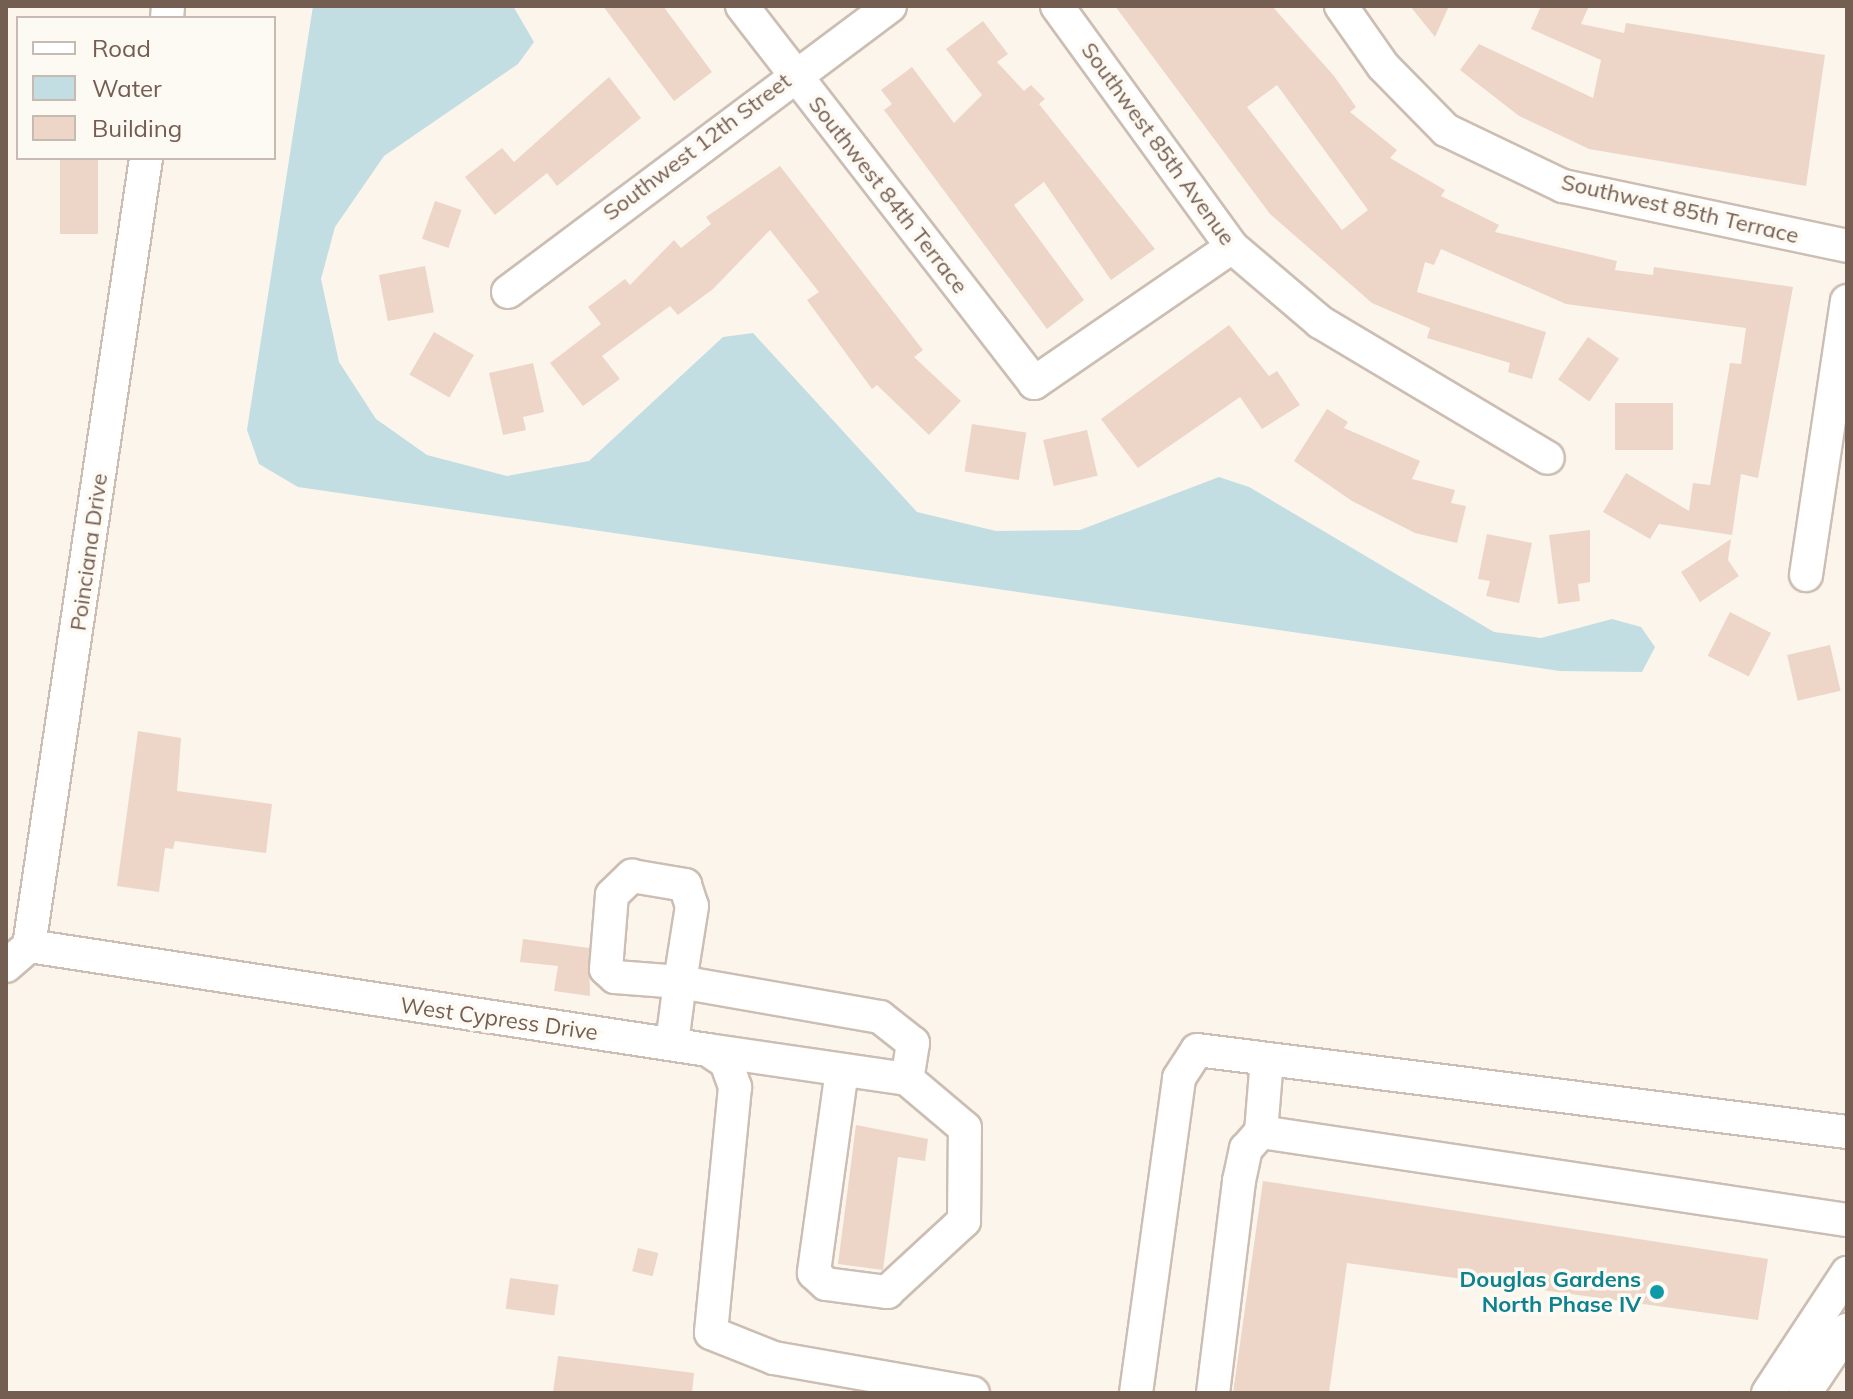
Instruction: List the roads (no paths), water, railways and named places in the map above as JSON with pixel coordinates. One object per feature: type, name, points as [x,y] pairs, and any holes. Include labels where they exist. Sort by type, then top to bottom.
[{"type":"street","name":"Southwest 84th Terrace","points":[[742,6],[1034,383],[1232,247]]},
{"type":"street","name":"Southwest 12th Street","points":[[508,292],[793,73],[890,6]]},
{"type":"street","name":"Southwest 85th Avenue","points":[[1057,6],[1232,247],[1320,322],[1548,458]]},
{"type":"street","name":"Southwest 85th Terrace","points":[[1341,6],[1383,66],[1446,130],[1563,186],[1847,246]]},
{"type":"street","name":"Poinciana Drive","points":[[18,956],[146,160]]},
{"type":"street","points":[[1806,575],[1847,301]]},
{"type":"street","name":"West Cypress Drive","points":[[18,956],[60,956],[907,1079]]},
{"type":"street","points":[[672,1043],[680,982],[880,1017],[913,1043],[907,1079],[965,1128],[964,1221],[887,1292],[826,1284],[814,1273],[842,1070]]},
{"type":"street","points":[[708,1050],[726,1062],[735,1087],[711,1333],[774,1358],[973,1393]]},
{"type":"street","points":[[1136,1393],[1179,1078],[1197,1050],[1847,1132]]},
{"type":"street","points":[[1213,1393],[1239,1181],[1246,1149],[1261,1132],[1267,1059]]},
{"type":"street","points":[[1261,1132],[1847,1220]]},
{"type":"street","points":[[1768,1393],[1847,1273]]},
{"type":"street","points":[[1805,1393],[1847,1330]]},
{"type":"water","points":[[313,6],[513,6],[534,42],[518,64],[384,156],[335,227],[321,279],[339,362],[376,419],[427,455],[507,476],[589,461],[723,337],[753,333],[917,512],[996,531],[1080,530],[1219,477],[1249,487],[1494,632],[1541,638],[1612,619],[1641,627],[1655,647],[1642,672],[1560,671],[298,487],[259,464],[247,430]]},
{"type":"place","name":"Douglas Gardens North Phase IV","points":[[1657,1292]]}]
